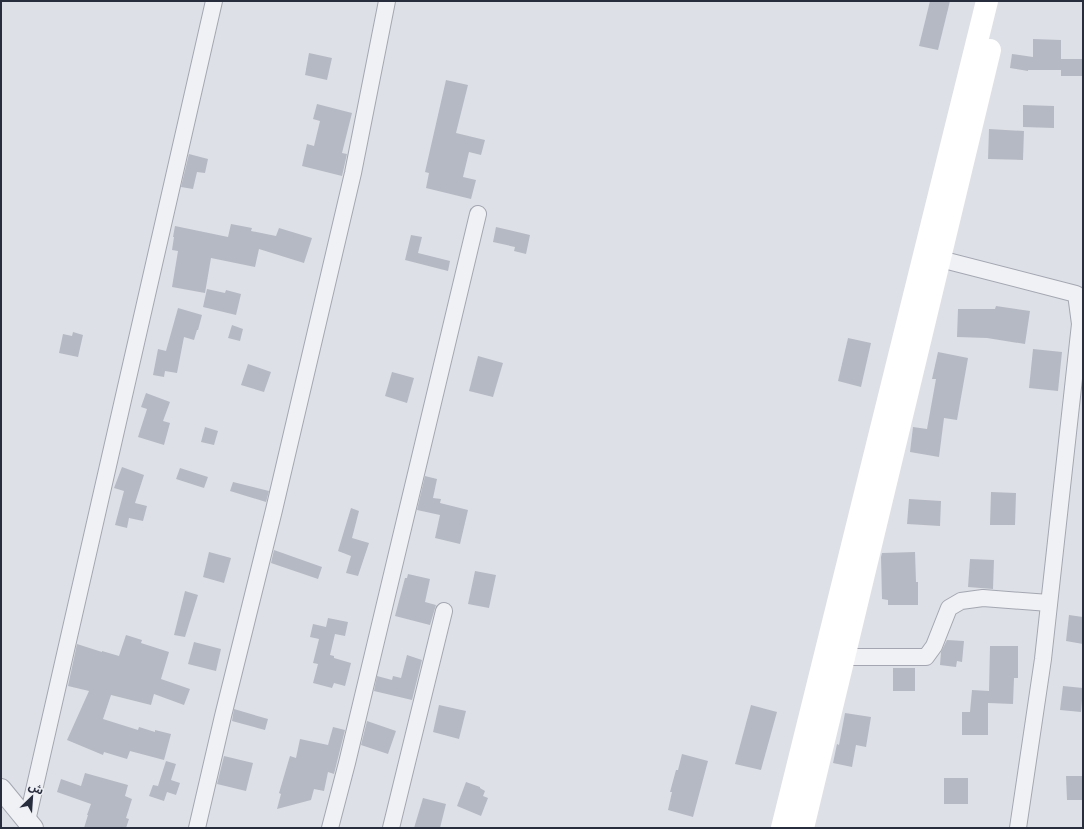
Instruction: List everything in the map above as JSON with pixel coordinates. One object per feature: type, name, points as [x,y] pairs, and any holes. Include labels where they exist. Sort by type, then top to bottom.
[{"type":"main road","points":[[803,828],[844,657],[938,245],[987,1]]},
{"type":"main road","points":[[782,828],[1002,1]]},
{"type":"street","points":[[30,825],[214,1]]},
{"type":"street","points":[[197,828],[274,510],[353,173],[387,1]]},
{"type":"street","points":[[330,828],[349,755],[478,214]]},
{"type":"street","points":[[938,245],[1076,294],[1080,324],[1043,659],[1018,828]]},
{"type":"street","points":[[844,657],[926,657],[934,646],[949,608],[961,601],[983,598],[1049,603]]},
{"type":"street","points":[[392,828],[444,611]]},
{"type":"street","points":[[1,789],[30,825]]},
{"type":"building","points":[[930,1],[950,1],[938,50],[919,46]]},
{"type":"building","points":[[1033,39],[1061,40],[1061,59],[1083,59],[1083,76],[1061,76],[1061,70],[1028,71],[1010,68],[1012,54],[1033,57]]},
{"type":"building","points":[[309,53],[332,58],[327,80],[305,75]]},
{"type":"building","points":[[446,80],[468,85],[456,133],[485,140],[481,155],[469,152],[463,177],[476,180],[471,199],[426,188],[429,173],[425,172]]},
{"type":"building","points":[[317,104],[352,113],[342,153],[347,154],[342,176],[302,166],[307,144],[314,146],[320,121],[313,119]]},
{"type":"building","points":[[1023,105],[1054,106],[1054,128],[1023,127]]},
{"type":"building","points":[[989,129],[1024,131],[1023,160],[988,159]]},
{"type":"building","points":[[189,154],[208,159],[205,173],[197,172],[193,189],[181,187]]},
{"type":"building","points":[[231,224],[252,228],[251,231],[276,236],[279,228],[312,238],[304,263],[259,249],[255,267],[211,258],[205,293],[172,287],[178,251],[172,250],[175,226],[228,237]]},
{"type":"building","points":[[496,227],[530,235],[526,254],[514,251],[515,247],[493,242]]},
{"type":"building","points":[[411,235],[422,237],[418,253],[450,261],[448,271],[405,260]]},
{"type":"building","points":[[207,289],[225,293],[226,290],[241,294],[236,315],[203,307]]},
{"type":"building","points":[[996,306],[1030,311],[1025,344],[987,338],[957,337],[958,309],[995,309]]},
{"type":"building","points":[[178,308],[202,315],[198,330],[194,340],[184,337],[177,373],[165,371],[164,377],[153,375],[158,349],[166,351]]},
{"type":"building","points":[[232,325],[243,329],[240,341],[228,338]]},
{"type":"building","points":[[73,332],[83,335],[78,357],[59,353],[63,334],[72,336]]},
{"type":"building","points":[[848,338],[871,343],[861,387],[838,381]]},
{"type":"building","points":[[1033,349],[1062,352],[1058,391],[1029,388]]},
{"type":"building","points":[[938,352],[968,358],[957,420],[944,418],[939,457],[910,452],[913,427],[927,429],[936,379],[932,379]]},
{"type":"building","points":[[478,356],[503,363],[493,397],[469,391]]},
{"type":"building","points":[[248,364],[271,372],[264,392],[241,385]]},
{"type":"building","points":[[392,372],[414,378],[407,403],[385,396]]},
{"type":"building","points":[[146,393],[170,402],[163,421],[170,423],[164,445],[138,437],[147,409],[141,407]]},
{"type":"building","points":[[205,427],[218,431],[214,445],[201,442]]},
{"type":"building","points":[[122,467],[144,475],[135,503],[147,506],[143,521],[129,518],[127,528],[115,525],[124,491],[114,488]]},
{"type":"building","points":[[180,468],[208,477],[204,488],[176,479]]},
{"type":"building","points":[[425,476],[437,479],[433,498],[441,499],[440,503],[468,510],[460,544],[435,538],[440,515],[417,510]]},
{"type":"building","points":[[233,482],[269,491],[266,502],[230,491]]},
{"type":"building","points":[[991,492],[1016,493],[1015,525],[990,525]]},
{"type":"building","points":[[909,499],[941,501],[940,526],[907,524]]},
{"type":"building","points":[[351,508],[359,511],[352,538],[369,543],[358,576],[346,573],[351,556],[338,551]]},
{"type":"building","points":[[274,550],[322,567],[318,579],[271,563]]},
{"type":"building","points":[[209,552],[231,558],[224,583],[203,577]]},
{"type":"building","points":[[915,552],[916,582],[918,582],[918,605],[888,605],[888,600],[882,599],[882,553]]},
{"type":"building","points":[[970,559],[994,560],[993,589],[968,587]]},
{"type":"building","points":[[475,571],[496,575],[489,608],[468,604]]},
{"type":"building","points":[[408,574],[430,579],[425,602],[436,605],[430,625],[395,616],[405,578],[407,578]]},
{"type":"building","points":[[185,591],[198,595],[185,637],[174,635]]},
{"type":"building","points":[[1069,615],[1083,617],[1083,644],[1066,641]]},
{"type":"building","points":[[328,618],[348,622],[345,636],[335,634],[330,655],[334,656],[334,658],[351,663],[345,686],[334,683],[332,688],[313,683],[318,664],[313,663],[319,639],[310,637],[313,624],[326,627]]},
{"type":"building","points":[[126,635],[142,640],[141,643],[169,652],[161,679],[190,689],[184,705],[154,694],[151,705],[111,695],[103,719],[138,730],[139,727],[155,732],[155,730],[171,734],[164,760],[130,751],[127,759],[104,752],[103,755],[67,740],[89,691],[68,686],[77,644],[119,656]]},
{"type":"building","points":[[947,640],[964,641],[962,662],[957,661],[956,667],[940,665],[941,652]]},
{"type":"building","points":[[194,642],[221,649],[216,671],[188,664]]},
{"type":"building","points":[[990,646],[1018,646],[1018,678],[1014,678],[1013,704],[988,703],[988,735],[962,735],[962,712],[970,712],[972,690],[989,691]]},
{"type":"building","points":[[407,655],[422,660],[412,700],[374,691],[377,676],[392,680],[393,676],[401,678]]},
{"type":"building","points":[[893,668],[915,668],[915,691],[893,691]]},
{"type":"building","points":[[1063,686],[1083,688],[1081,712],[1060,710]]},
{"type":"building","points":[[439,705],[466,711],[459,739],[433,732]]},
{"type":"building","points":[[751,705],[777,712],[761,770],[735,764]]},
{"type":"building","points":[[234,709],[268,719],[265,730],[232,721]]},
{"type":"building","points":[[845,713],[871,717],[866,747],[856,745],[852,767],[833,763],[837,744],[839,745]]},
{"type":"building","points":[[367,721],[396,731],[388,754],[361,745]]},
{"type":"building","points":[[333,727],[345,730],[334,774],[328,772],[324,791],[314,789],[311,800],[277,809],[281,794],[279,793],[290,756],[296,758],[300,739],[328,745]]},
{"type":"building","points":[[682,754],[708,761],[693,817],[668,810],[672,792],[670,792]]},
{"type":"building","points":[[224,756],[253,763],[246,791],[217,784]]},
{"type":"building","points":[[166,761],[176,764],[171,780],[180,783],[176,795],[167,792],[164,801],[149,796],[153,785],[158,786]]},
{"type":"building","points":[[85,773],[128,785],[125,796],[132,799],[126,818],[129,819],[126,828],[84,828],[91,804],[57,792],[61,779],[81,786]]},
{"type":"building","points":[[1066,776],[1083,776],[1083,800],[1067,800]]},
{"type":"building","points":[[944,778],[968,778],[968,804],[944,804]]},
{"type":"building","points":[[466,782],[480,787],[485,791],[483,796],[488,798],[481,816],[457,806]]},
{"type":"building","points":[[423,798],[446,804],[440,828],[414,828]]}]
